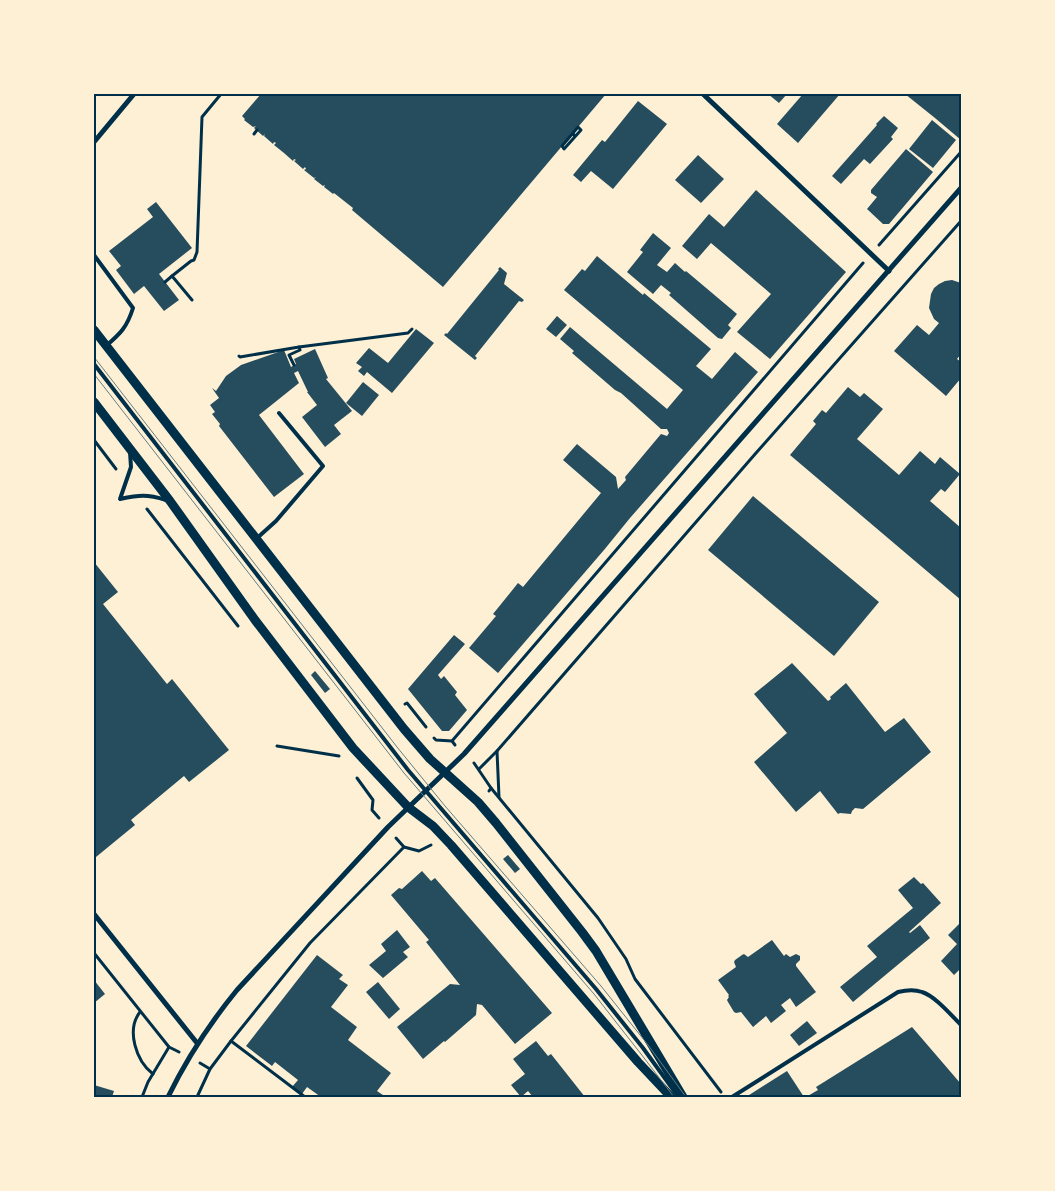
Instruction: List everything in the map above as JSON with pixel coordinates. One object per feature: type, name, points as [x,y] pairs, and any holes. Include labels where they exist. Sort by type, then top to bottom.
[{"type":"street","points":[[94,142],[134,94]]},
{"type":"street","points":[[703,94],[889,271]]},
{"type":"street","points":[[168,1097],[189,1058],[216,1016],[254,970],[388,827],[464,754],[961,188]]},
{"type":"street","points":[[94,330],[401,725],[444,773],[478,802],[496,822],[582,932],[596,951],[683,1097]]},
{"type":"street","points":[[94,402],[170,501],[255,620],[353,748],[408,807],[433,826],[451,845],[638,1062],[671,1097]]},
{"type":"street","points":[[94,914],[198,1043]]},
{"type":"lane","points":[[94,255],[133,308],[129,321],[121,333],[106,346]]},
{"type":"lane","points":[[94,364],[379,734],[596,989],[679,1097]]},
{"type":"lane","points":[[256,539],[276,520],[323,466],[279,413]]},
{"type":"lane","points":[[130,450],[131,467],[120,499],[152,495],[170,501]]},
{"type":"lane","points":[[732,1097],[898,992],[911,990],[923,992],[939,1003],[961,1025]]},
{"type":"path","points":[[165,282],[194,260],[197,252],[202,117],[222,94]]},
{"type":"path","points":[[578,127],[580,130],[564,149],[562,146],[572,134],[574,135],[573,133],[578,127]]},
{"type":"path","points":[[254,134],[257,130]]},
{"type":"path","points":[[452,741],[961,152]]},
{"type":"path","points":[[407,702],[436,740],[452,741],[479,769],[961,221]]},
{"type":"path","points":[[172,276],[192,300]]},
{"type":"path","points":[[239,356],[408,333],[412,329]]},
{"type":"path","points":[[294,365],[288,355],[300,350],[299,347]]},
{"type":"path","points":[[277,746],[341,757]]},
{"type":"path","points":[[497,750],[499,798]]},
{"type":"path","points":[[197,1097],[210,1069],[310,944],[404,847]]},
{"type":"path","points":[[94,953],[168,1047],[210,1069]]},
{"type":"path","points":[[140,1012],[133,1025],[134,1039],[138,1056],[146,1068],[153,1074]]},
{"type":"path","points":[[231,1041],[305,1097]]},
{"type":"path","points":[[142,1097],[168,1047]]},
{"type":"building","points":[[261,94],[606,94],[443,287],[352,210],[353,208],[324,187],[325,185],[323,186],[314,179],[316,177],[314,178],[304,170],[306,169],[305,167],[303,169],[294,161],[296,160],[294,159],[293,161],[274,145],[276,143],[274,142],[273,144],[264,136],[265,134],[263,136],[254,128],[256,126],[253,127],[244,120],[242,116]]},
{"type":"building","points":[[768,94],[787,94],[779,103]]},
{"type":"building","points":[[803,94],[840,94],[798,143],[777,124]]},
{"type":"building","points":[[905,94],[961,94],[961,140],[935,118]]},
{"type":"building","points":[[638,101],[667,124],[613,189],[591,171],[581,182],[573,175],[602,140],[605,142]]},
{"type":"building","points":[[884,116],[898,128],[891,137],[893,139],[870,164],[864,159],[841,184],[832,176]]},
{"type":"building","points":[[932,120],[956,140],[933,168],[909,149]]},
{"type":"building","points":[[906,149],[933,172],[889,224],[883,224],[867,209],[877,197],[871,193],[871,190]]},
{"type":"building","points":[[698,155],[724,179],[701,203],[675,180]]},
{"type":"building","points":[[756,190],[846,272],[770,359],[737,332],[771,294],[711,243],[697,259],[682,246],[709,214],[724,227]]},
{"type":"building","points":[[156,202],[192,248],[159,274],[179,300],[164,311],[144,286],[134,294],[116,270],[121,266],[109,251],[153,217],[147,209]]},
{"type":"building","points":[[653,233],[671,248],[657,265],[667,272],[675,263],[737,314],[728,325],[731,328],[722,339],[718,338],[669,295],[671,293],[661,285],[653,294],[627,272],[643,252],[640,250]]},
{"type":"building","points":[[597,256],[711,349],[696,366],[712,379],[735,352],[758,372],[498,673],[469,648],[496,616],[493,614],[518,583],[523,587],[601,493],[563,460],[577,444],[616,477],[618,489],[626,480],[625,477],[661,434],[667,436],[669,433],[667,429],[661,429],[572,353],[574,351],[560,339],[570,327],[667,409],[683,390],[564,290],[582,269],[585,271]]},
{"type":"building","points":[[500,267],[507,273],[504,284],[524,300],[522,302],[519,301],[475,356],[477,358],[475,360],[444,335],[447,334]]},
{"type":"building","points":[[952,280],[961,283],[961,354],[957,359],[961,362],[961,378],[946,396],[894,351],[917,325],[929,335],[939,323],[934,319],[929,308],[931,294],[939,284]]},
{"type":"building","points":[[557,316],[567,325],[556,337],[546,329]]},
{"type":"building","points":[[416,329],[434,343],[392,393],[367,372],[364,376],[358,371],[362,367],[356,363],[369,348],[388,363]]},
{"type":"building","points":[[315,349],[328,378],[326,379],[352,411],[334,425],[341,434],[325,447],[302,417],[317,405],[307,392],[298,371],[294,373],[299,383],[259,415],[304,474],[274,497],[219,426],[220,424],[212,414],[215,412],[210,405],[219,398],[212,388],[216,391],[226,376],[241,365],[284,350],[291,367],[296,364],[294,359]]},
{"type":"building","points":[[363,382],[379,395],[362,416],[346,403]]},
{"type":"building","points":[[848,387],[860,397],[864,393],[883,409],[857,439],[899,475],[920,451],[935,464],[940,457],[960,474],[945,492],[941,489],[930,501],[961,528],[961,600],[790,455],[816,424],[813,421],[822,410],[826,413]]},
{"type":"building","points":[[753,496],[879,602],[834,656],[708,550]]},
{"type":"building","points":[[94,562],[118,592],[103,604],[167,684],[172,679],[229,750],[189,782],[184,776],[131,820],[135,825],[96,857],[94,854]]},
{"type":"building","points":[[454,635],[465,644],[438,675],[441,679],[444,676],[457,692],[455,695],[467,710],[449,731],[442,731],[408,689]]},
{"type":"building","points":[[792,663],[828,701],[846,683],[885,732],[904,718],[931,752],[863,809],[855,808],[851,814],[838,814],[820,791],[796,812],[754,762],[787,733],[754,694]]},
{"type":"building","points":[[315,671],[330,689],[325,693],[311,675]]},
{"type":"building","points":[[508,855],[520,869],[515,873],[503,859]]},
{"type":"building","points":[[422,871],[431,881],[435,878],[552,1013],[515,1044],[482,1005],[477,1004],[476,1015],[423,1059],[397,1027],[450,984],[460,985],[426,942],[429,940],[391,895],[399,888],[402,889]]},
{"type":"building","points":[[914,877],[921,884],[923,883],[941,903],[909,932],[920,925],[930,938],[853,1002],[840,987],[877,957],[867,946],[913,908],[898,890]]},
{"type":"building","points":[[961,922],[961,968],[954,975],[941,961],[957,944],[948,935]]},
{"type":"building","points":[[397,930],[410,947],[403,952],[408,957],[383,978],[369,965],[386,951],[381,944]]},
{"type":"building","points":[[772,940],[784,956],[786,954],[790,957],[796,954],[800,956],[796,966],[816,992],[796,1007],[790,998],[781,1005],[786,1011],[771,1023],[766,1016],[753,1027],[741,1012],[734,1012],[727,1000],[729,995],[718,980],[736,967],[735,960],[744,954],[748,957]]},
{"type":"building","points":[[317,955],[343,975],[339,979],[348,985],[331,1007],[357,1027],[348,1040],[391,1073],[377,1091],[386,1097],[321,1097],[307,1087],[302,1094],[292,1087],[298,1080],[275,1062],[272,1066],[246,1046]]},
{"type":"building","points":[[94,980],[105,994],[94,1003]]},
{"type":"building","points":[[378,982],[400,1009],[389,1019],[366,992]]},
{"type":"building","points":[[807,1021],[817,1033],[799,1046],[790,1035]]},
{"type":"building","points":[[912,1027],[961,1084],[961,1097],[806,1097],[818,1090],[816,1087]]},
{"type":"building","points":[[536,1041],[548,1056],[551,1054],[585,1097],[533,1097],[528,1091],[521,1097],[511,1085],[525,1074],[513,1059]]},
{"type":"building","points":[[787,1071],[804,1097],[746,1097]]},
{"type":"building","points":[[94,1085],[114,1091],[112,1097],[94,1097]]},
{"type":"tram line","points":[[94,357],[397,747],[445,806],[601,986],[686,1097]]},
{"type":"tram line","points":[[94,374],[404,773],[594,994],[674,1097]]}]
